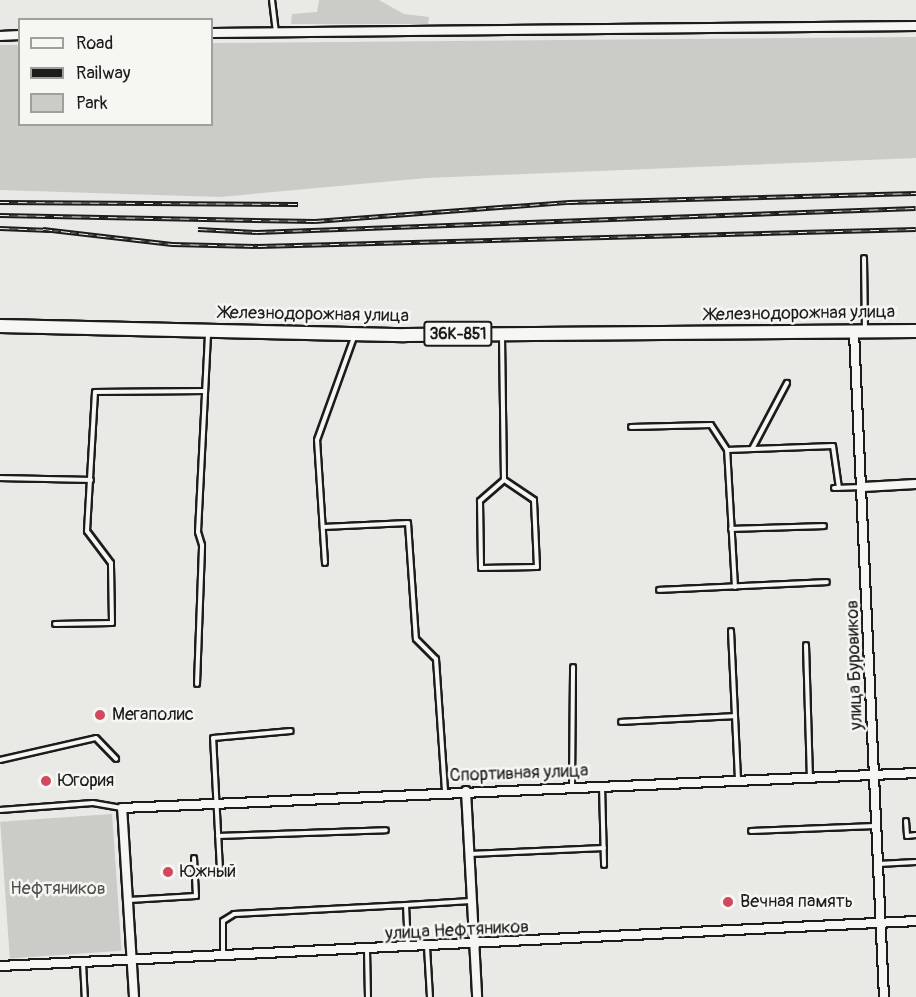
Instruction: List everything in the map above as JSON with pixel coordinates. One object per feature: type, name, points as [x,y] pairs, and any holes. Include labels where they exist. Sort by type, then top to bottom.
[{"type":"main road","name":"Железнодорожная улица","points":[[0,326],[355,334],[916,331]]},
{"type":"street","points":[[213,33],[916,26]]},
{"type":"street","points":[[0,36],[18,35]]},
{"type":"street","name":"улица Буровиков","points":[[859,332],[863,487],[884,997]]},
{"type":"street","points":[[863,487],[916,484]]},
{"type":"street","name":"Спортивная улица","points":[[122,808],[466,791],[916,773]]},
{"type":"street","points":[[466,791],[477,997]]},
{"type":"street","points":[[122,808],[134,960],[134,997]]},
{"type":"street","name":"улица Нефтяников","points":[[0,966],[474,945],[916,921]]},
{"type":"lane","points":[[272,0],[276,32]]},
{"type":"lane","points":[[859,332],[864,258]]},
{"type":"lane","points":[[197,684],[208,332]]},
{"type":"lane","points":[[326,563],[317,440],[355,334]]},
{"type":"lane","points":[[502,334],[504,480],[480,501],[481,568],[537,567],[534,500],[504,480]]},
{"type":"lane","points":[[752,449],[787,383]]},
{"type":"lane","points":[[55,624],[112,623],[111,563],[87,531],[95,392],[205,391]]},
{"type":"lane","points":[[632,427],[711,425],[727,450],[735,587]]},
{"type":"lane","points":[[727,450],[833,446],[836,488],[863,487]]},
{"type":"lane","points":[[0,478],[91,480]]},
{"type":"lane","points":[[323,527],[408,523],[416,639],[436,659],[445,792]]},
{"type":"lane","points":[[731,529],[824,526]]},
{"type":"lane","points":[[659,590],[827,582]]},
{"type":"lane","points":[[731,631],[738,780]]},
{"type":"lane","points":[[806,645],[810,778]]},
{"type":"lane","points":[[572,787],[573,667]]},
{"type":"lane","points":[[621,722],[735,716]]},
{"type":"lane","points":[[220,870],[213,738],[291,731]]},
{"type":"lane","points":[[0,760],[96,738],[116,759]]},
{"type":"lane","points":[[602,786],[604,865]]},
{"type":"lane","points":[[0,810],[93,803],[122,808]]},
{"type":"lane","points":[[906,821],[907,836],[916,836]]},
{"type":"lane","points":[[751,831],[876,826]]},
{"type":"lane","points":[[218,836],[386,830]]},
{"type":"lane","points":[[470,854],[604,848]]},
{"type":"lane","points":[[129,900],[196,897],[194,858]]},
{"type":"lane","points":[[878,864],[916,862]]},
{"type":"lane","points":[[223,956],[223,921],[234,914],[472,901]]},
{"type":"lane","points":[[406,905],[408,948]]},
{"type":"lane","points":[[427,947],[430,997]]},
{"type":"lane","points":[[367,950],[369,997]]},
{"type":"lane","points":[[83,962],[85,997]]},
{"type":"green space","points":[[319,0],[379,0],[404,14],[429,17],[428,24],[291,24],[292,14],[317,12]]},
{"type":"green space","points":[[916,37],[916,158],[426,178],[220,197],[0,190],[0,45],[18,45],[18,126],[213,126],[213,43]]},
{"type":"green space","name":"Нефтяников","points":[[112,814],[122,951],[10,958],[0,822]]},
{"type":"railway","points":[[0,215],[315,221],[569,202],[916,193]]},
{"type":"railway","points":[[0,202],[298,204]]},
{"type":"railway","points":[[198,229],[257,232],[916,208]]},
{"type":"railway","points":[[0,228],[50,230]]},
{"type":"railway","points":[[43,229],[172,244],[258,246],[916,229]]},
{"type":"place","name":"Мегаполис","points":[[100,715]]},
{"type":"place","name":"Югория","points":[[46,781]]},
{"type":"place","name":"Южный","points":[[168,872]]},
{"type":"place","name":"Вечная память","points":[[728,902]]}]
